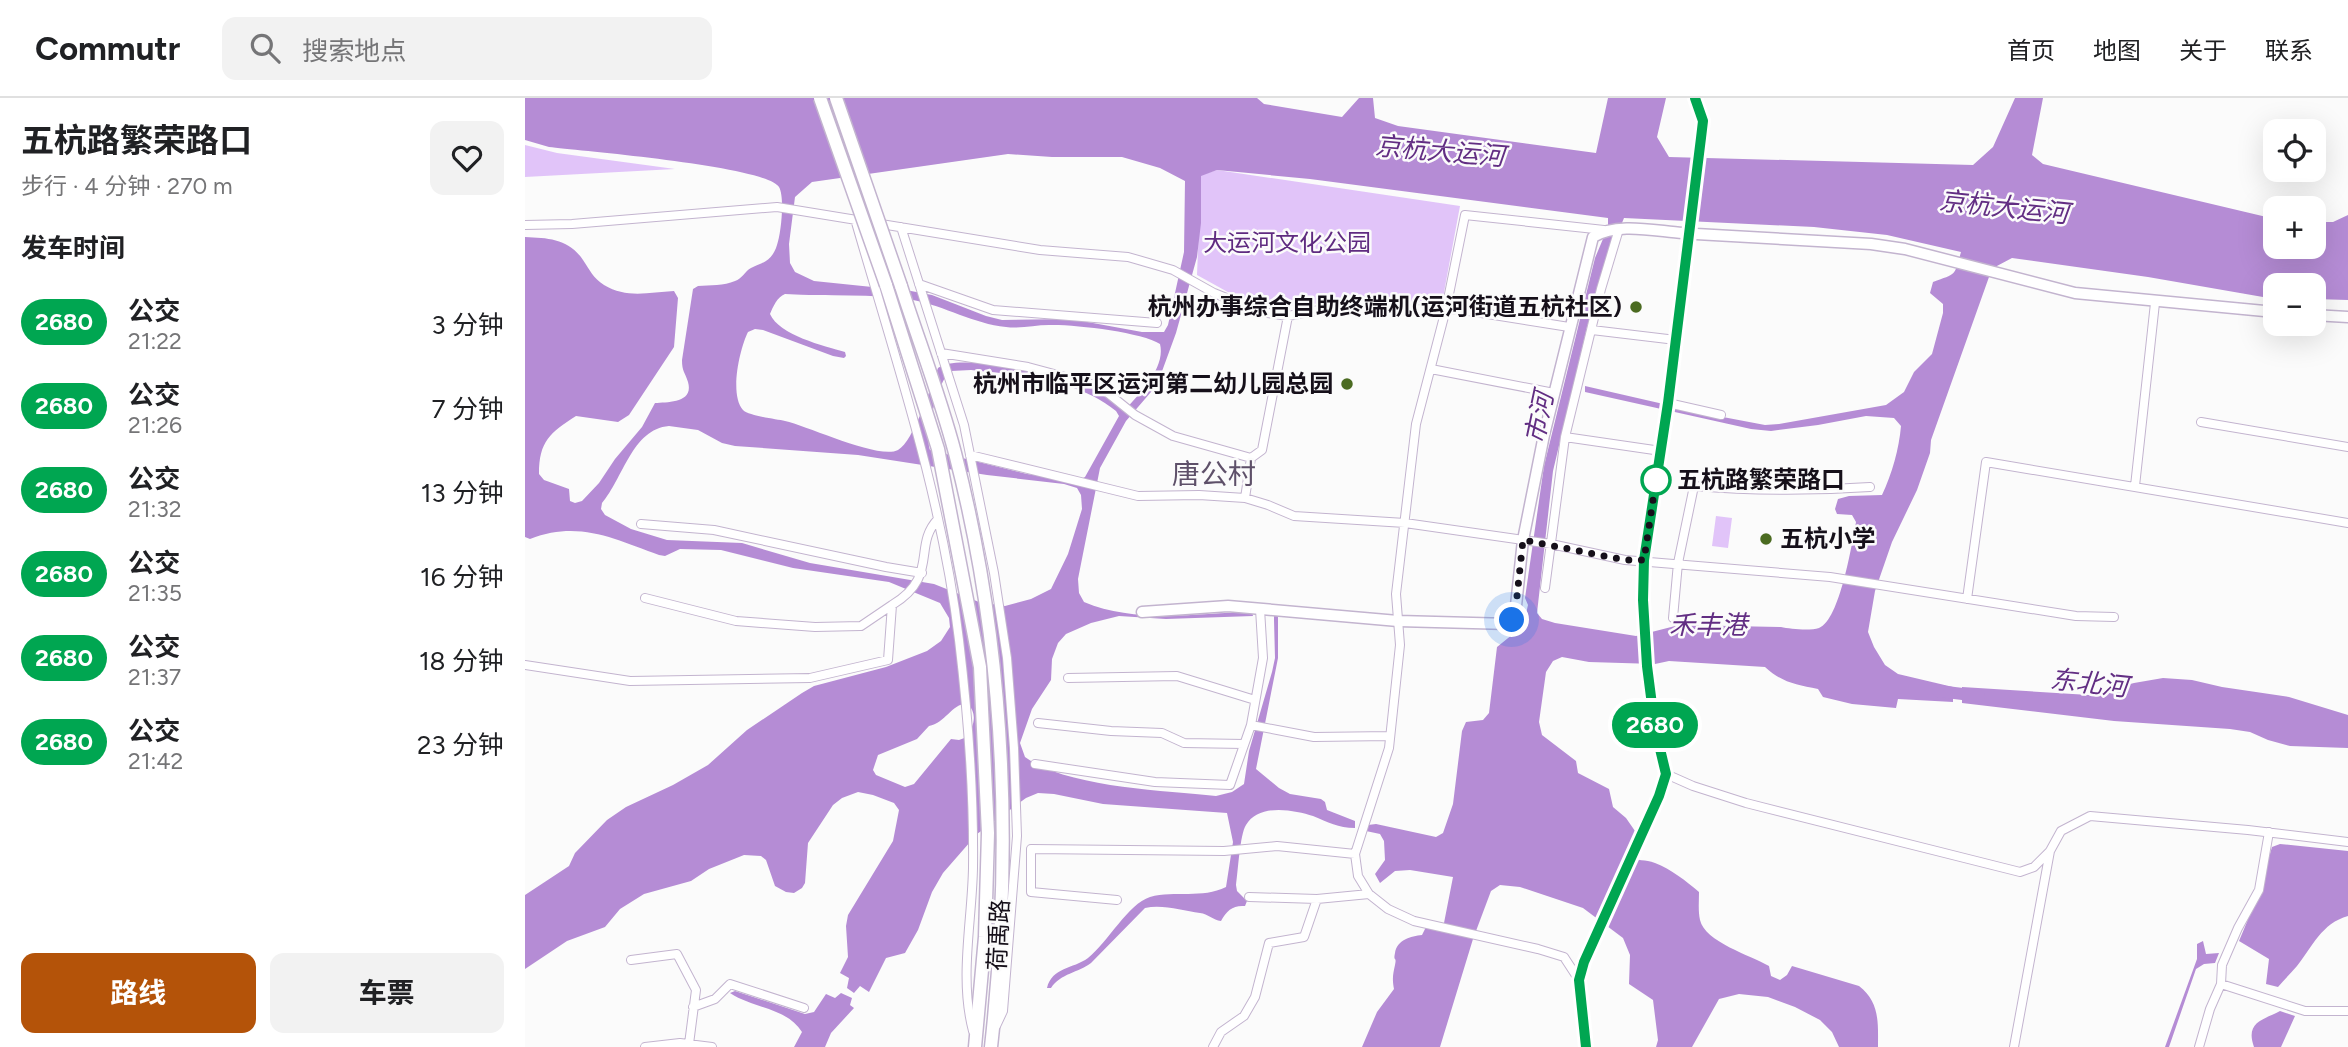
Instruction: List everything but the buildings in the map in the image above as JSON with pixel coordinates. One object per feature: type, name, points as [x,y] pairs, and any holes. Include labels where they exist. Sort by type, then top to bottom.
[{"type":"main road","name":"荷禹路","points":[[820,98],[886,285],[938,449],[980,667],[988,834],[985,937],[976,1044]]},
{"type":"main road","name":"荷禹路","points":[[836,98],[930,372],[958,466],[984,598],[995,671],[1010,821],[992,1041]]},
{"type":"street","points":[[1585,1047],[1579,980],[1584,962],[1659,796],[1666,774],[1655,728],[1647,666],[1644,560],[1667,408],[1703,121],[1695,98]]},
{"type":"street","points":[[525,225],[572,224],[777,207],[1040,250],[1128,257],[1173,270],[1214,293],[1261,312],[1288,316],[1319,310],[1446,309],[1569,327]]},
{"type":"street","points":[[1579,980],[1564,957],[1414,921],[1388,909],[1369,894],[1358,876],[1355,854],[1389,748],[1400,645],[1396,594],[1416,424],[1446,309],[1465,215],[1604,230],[1690,230],[1871,244],[1905,249],[2075,293],[2155,303],[2263,311]]},
{"type":"street","points":[[855,219],[928,474],[959,640],[968,745],[973,868],[966,991],[976,1044]]},
{"type":"street","points":[[901,227],[964,425],[996,588],[1007,659],[1014,748],[1010,821]]},
{"type":"street","points":[[1545,588],[1565,437],[1601,289],[1619,229]]},
{"type":"street","points":[[1142,612],[1228,606],[1398,621],[1510,624],[1515,615],[1523,540],[1569,327],[1593,237],[1604,230]]},
{"type":"street","points":[[920,288],[993,310],[1157,323]]},
{"type":"street","points":[[2135,486],[2155,303]]},
{"type":"street","points":[[2326,315],[2348,317]]},
{"type":"street","points":[[1245,498],[1251,458],[1262,450],[1288,316]]},
{"type":"street","points":[[1592,330],[1676,340]]},
{"type":"street","points":[[941,353],[1028,367],[1099,386],[1135,415],[1173,436],[1251,458]]},
{"type":"street","points":[[1431,369],[1554,393]]},
{"type":"street","points":[[1667,408],[1721,415]]},
{"type":"street","points":[[2201,422],[2348,447]]},
{"type":"street","points":[[1565,437],[1661,451]]},
{"type":"street","points":[[970,458],[1138,496],[1199,495],[1245,498],[1293,516],[1405,523],[1551,544],[1625,560],[1843,579],[2076,616],[2114,617]]},
{"type":"street","points":[[1967,599],[1986,462],[2348,523]]},
{"type":"street","points":[[1672,618],[1678,563],[1694,486],[1750,491],[1870,487]]},
{"type":"street","points":[[645,598],[736,621],[815,627],[861,625],[908,595],[914,587],[922,573],[929,528],[938,519]]},
{"type":"street","points":[[641,524],[714,530],[886,568],[922,573]]},
{"type":"street","points":[[525,665],[631,681],[810,678],[888,660],[892,605]]},
{"type":"street","points":[[1035,764],[1155,782],[1230,785],[1251,725],[1263,658],[1260,609]]},
{"type":"street","points":[[1068,678],[1177,676],[1255,700]]},
{"type":"street","points":[[1038,723],[1111,731],[1162,733],[1184,743],[1244,744]]},
{"type":"street","points":[[1251,725],[1314,737],[1390,736]]},
{"type":"street","points":[[1666,774],[1746,803],[2020,872],[2034,867],[2050,851]]},
{"type":"street","points":[[2014,1047],[2050,851],[2060,831],[2090,816],[2348,842]]},
{"type":"street","points":[[2199,1047],[2210,1009],[2221,984],[2222,965],[2259,890],[2269,832]]},
{"type":"street","points":[[1117,900],[1031,892],[1031,849],[1224,851],[1277,846],[1355,854]]},
{"type":"street","points":[[1249,897],[1317,899],[1369,894]]},
{"type":"street","points":[[1213,1047],[1221,1032],[1244,1016],[1255,997],[1269,943],[1304,937],[1317,899]]},
{"type":"street","points":[[631,960],[677,954],[696,990],[689,1044]]},
{"type":"street","points":[[694,1007],[715,999],[730,984],[804,1008]]},
{"type":"street","points":[[2221,984],[2305,1011],[2348,1012]]},
{"type":"street","points":[[645,1047],[680,1043],[712,1047]]},
{"type":"green space","points":[[525,145],[557,153],[675,169],[525,177]]},
{"type":"green space","name":"大运河文化公园","points":[[1217,170],[1460,206],[1442,303],[1370,300],[1281,306],[1235,296],[1197,275],[1201,175]]},
{"type":"green space","points":[[1716,516],[1732,518],[1728,548],[1712,546]]},
{"type":"water","name":"京杭大运河","points":[[525,98],[1257,98],[1264,104],[1342,117],[1359,98],[1373,98],[1375,118],[1398,126],[1596,153],[1608,98],[1666,98],[1657,137],[1669,157],[1973,165],[1993,147],[2015,98],[2043,98],[2032,155],[2043,164],[2263,216],[2263,259],[2326,259],[2326,222],[2333,222],[2348,215],[2348,300],[2326,299],[2326,273],[2263,273],[2263,297],[2148,277],[2012,258],[1995,267],[1989,277],[1931,440],[1930,453],[1917,490],[1892,542],[1875,591],[1868,632],[1885,665],[1898,674],[1953,687],[1953,702],[1898,699],[1896,708],[1852,704],[1823,697],[1818,689],[1789,682],[1765,667],[1669,661],[1655,664],[1589,662],[1562,657],[1553,661],[1546,672],[1539,722],[1542,735],[1576,761],[1578,773],[1609,789],[1613,807],[1626,818],[1635,831],[1628,856],[1661,866],[1699,892],[1699,917],[1710,935],[1769,966],[1771,976],[1780,980],[1792,966],[1859,986],[1874,1006],[1878,1021],[1878,1047],[1839,1047],[1832,1032],[1820,1020],[1768,997],[1739,994],[1719,999],[1692,1047],[1656,1047],[1658,1040],[1653,1000],[1629,984],[1630,955],[1623,938],[1583,908],[1520,887],[1500,885],[1491,891],[1473,939],[1440,1047],[1362,1047],[1377,1012],[1394,989],[1396,949],[1405,940],[1422,935],[1426,927],[1437,930],[1444,923],[1453,877],[1410,870],[1395,871],[1380,883],[1375,874],[1385,860],[1384,841],[1380,834],[1366,831],[1368,825],[1376,824],[1436,837],[1443,833],[1453,804],[1462,731],[1466,722],[1483,720],[1489,713],[1497,647],[1518,630],[1519,621],[1525,618],[1528,605],[1525,598],[1544,466],[1595,258],[1608,227],[1608,218],[1310,179],[1217,170],[1201,176],[1201,223],[1197,257],[1176,333],[1157,385],[1126,421],[1100,468],[1078,579],[1079,593],[1084,602],[1124,613],[1167,616],[1252,612],[1253,616],[1166,619],[1119,616],[1091,623],[1066,634],[1058,643],[1052,659],[1051,680],[1032,709],[1020,743],[1025,757],[1066,775],[1091,781],[1216,796],[1232,792],[1244,784],[1249,751],[1275,658],[1274,615],[1278,615],[1278,658],[1256,769],[1290,794],[1321,799],[1327,810],[1355,821],[1355,828],[1338,826],[1296,812],[1277,810],[1259,813],[1246,825],[1241,844],[1236,885],[1237,891],[1247,901],[1245,906],[1231,909],[1221,921],[1173,908],[1145,908],[1091,963],[1047,988],[1058,972],[1088,958],[1142,901],[1159,895],[1208,893],[1226,887],[1233,842],[1227,813],[1103,804],[1038,793],[1026,798],[977,834],[943,873],[905,953],[886,958],[869,992],[860,986],[854,993],[847,988],[849,978],[840,973],[848,957],[848,915],[893,841],[899,810],[894,803],[858,792],[833,805],[808,843],[805,883],[794,893],[775,886],[766,860],[761,856],[744,855],[709,869],[691,881],[644,894],[620,909],[605,927],[567,941],[525,969],[525,895],[569,866],[575,853],[607,820],[626,807],[708,765],[747,730],[814,686],[886,667],[927,651],[941,641],[950,627],[949,618],[940,603],[889,582],[793,568],[721,550],[680,549],[665,556],[580,531],[565,531],[530,539],[525,537],[525,237],[550,239],[565,244],[577,253],[597,280],[613,289],[639,294],[674,291],[678,298],[674,347],[629,415],[618,422],[576,416],[553,433],[544,446],[539,474],[544,480],[569,489],[570,501],[575,503],[582,501],[599,483],[642,427],[655,403],[679,400],[687,394],[688,382],[682,360],[693,289],[698,286],[722,285],[740,279],[749,269],[770,258],[775,250],[781,224],[781,192],[779,187],[767,179],[709,166],[549,147],[525,140]],"holes":[[[1008,154],[1122,157],[1160,168],[1185,181],[1184,252],[1168,325],[1164,332],[1142,332],[1071,319],[1002,320],[932,295],[814,281],[795,272],[790,263],[789,244],[795,197],[812,182]],[[1624,218],[1814,227],[1887,235],[1961,252],[1953,273],[1933,282],[1930,293],[1943,304],[1943,313],[1932,354],[1914,372],[1904,392],[1886,405],[1765,425],[1585,386],[1585,392],[1751,429],[1771,431],[1866,416],[1894,418],[1901,426],[1900,435],[1895,461],[1882,495],[1838,499],[1835,509],[1837,514],[1852,515],[1856,522],[1839,596],[1833,611],[1819,628],[1805,630],[1679,625],[1636,636],[1555,623],[1542,619],[1537,613],[1553,471],[1587,327],[1610,252]],[[785,294],[913,300],[1006,327],[1060,325],[1123,332],[1160,344],[1161,353],[1150,380],[1125,410],[1096,391],[1079,384],[1013,368],[968,363],[938,368],[921,412],[904,445],[889,452],[876,450],[743,410],[739,403],[736,383],[739,359],[748,332],[763,330],[833,356],[846,356],[845,352],[792,334],[775,321],[770,314],[776,302]],[[951,371],[1009,374],[1066,385],[1101,400],[1119,416],[1085,477],[1079,480],[1027,474],[930,450],[929,433],[937,396]],[[669,426],[698,430],[722,443],[735,446],[858,455],[1064,484],[1077,488],[1081,495],[1082,509],[1068,554],[1051,589],[1031,599],[1005,606],[979,602],[934,584],[810,563],[742,543],[667,540],[631,529],[605,515],[601,509],[602,503],[629,457],[637,445],[656,429]],[[967,703],[974,715],[967,737],[951,739],[914,784],[905,787],[876,775],[873,770],[878,755],[917,739],[929,726],[961,704]]]},
{"type":"water","points":[[2163,678],[2192,680],[2289,697],[2348,715],[2348,748],[2290,746],[2250,732],[2230,729],[2114,721],[1962,703],[1962,687],[2089,695]]},
{"type":"water","points":[[2280,844],[2348,851],[2348,916],[2324,930],[2278,987],[2266,984],[2269,959],[2239,941],[2257,898],[2272,847]]},
{"type":"water","points":[[2203,941],[2206,954],[2219,953],[2215,963],[2204,964],[2196,969],[2169,1047],[2165,1047],[2197,959],[2197,944]]},
{"type":"water","points":[[735,991],[805,1014],[814,1012],[826,994],[835,998],[841,993],[852,998],[850,1005],[854,1008],[831,1033],[825,1047],[794,1047],[802,1032],[795,1024],[779,1013],[730,993]]},
{"type":"water","points":[[2280,1011],[2295,1016],[2281,1047],[2254,1047],[2254,1027]]},
{"type":"waterway","name":"东北河","points":[[1938,691],[1979,696]]},
{"type":"bus line","name":"2680","points":[[1586,1047],[1579,980],[1584,962],[1659,796],[1666,774],[1655,728],[1647,666],[1643,600],[1644,560],[1668,403],[1703,121],[1695,98]]},
{"type":"place","name":"杭州办事综合自助终端机(运河街道五杭社区)","points":[[1636,307]]},
{"type":"place","name":"杭州市临平区运河第二幼儿园总园","points":[[1347,384]]},
{"type":"place","name":"五杭路繁荣路口","points":[[1656,480]]},
{"type":"place","name":"五杭小学","points":[[1766,539]]},
{"type":"district","name":"唐公村","points":[[1214,474]]},
{"type":"route","points":[[1512,620],[1515,615],[1523,540],[1625,560],[1644,560],[1656,480]]},
{"type":"water label","name":"市河","points":[[1539,418]]},
{"type":"water label","name":"禾丰港","points":[[1708,625]]}]
